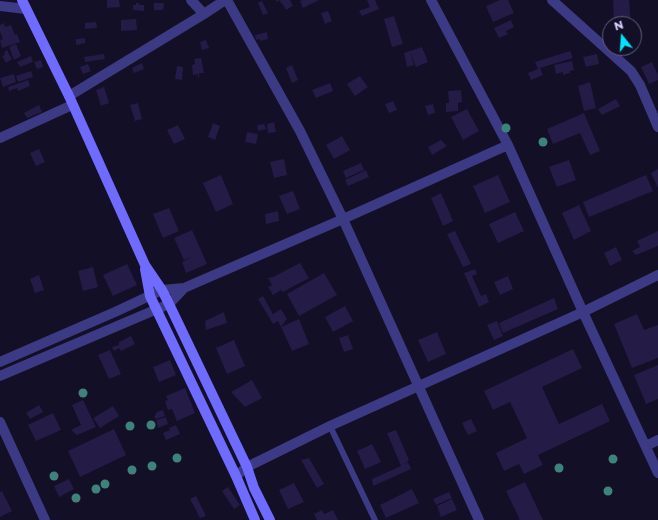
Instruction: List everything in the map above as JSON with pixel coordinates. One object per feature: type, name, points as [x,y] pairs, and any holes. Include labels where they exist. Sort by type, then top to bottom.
[{"type":"street","points":[[190,0],[204,14]]},
{"type":"street","points":[[0,138],[71,100],[226,0],[300,132],[343,219],[480,520]]},
{"type":"street","points":[[431,0],[508,145],[583,312],[658,473]]},
{"type":"street","points":[[552,0],[631,71],[640,86],[658,126]]},
{"type":"street","points":[[0,6],[24,4],[71,100],[145,265],[162,290],[169,304],[247,467],[254,488],[270,520]]},
{"type":"street","points":[[0,362],[162,290],[184,288],[508,145]]},
{"type":"street","points":[[145,265],[150,296],[236,476],[255,520]]},
{"type":"street","points":[[236,476],[247,467],[330,426],[583,312],[658,275]]},
{"type":"street","points":[[0,376],[169,304],[184,288]]},
{"type":"street","points":[[0,422],[45,520]]},
{"type":"street","points":[[646,446],[658,440]]},
{"type":"lane","points":[[330,426],[375,520]]},
{"type":"building","points":[[107,0],[119,0],[120,7],[107,8]]},
{"type":"building","points":[[280,0],[290,0],[293,6],[286,10],[282,3],[281,4]]},
{"type":"building","points":[[319,0],[303,8],[300,1]]},
{"type":"building","points":[[367,0],[375,0],[379,9],[362,16],[359,11],[370,7]]},
{"type":"building","points":[[500,0],[508,0],[514,13],[493,22],[486,6]]},
{"type":"building","points":[[613,0],[629,0],[630,16],[614,16]]},
{"type":"building","points":[[262,1],[268,13],[263,15],[258,3]]},
{"type":"building","points":[[136,3],[139,3],[139,5],[144,5],[144,11],[133,10],[133,5],[136,5]]},
{"type":"building","points":[[154,3],[164,3],[163,10],[154,10]]},
{"type":"building","points":[[328,11],[332,21],[325,24],[321,13]]},
{"type":"building","points":[[394,16],[403,44],[392,47],[384,19]]},
{"type":"building","points":[[136,19],[137,30],[121,31],[121,20]]},
{"type":"building","points":[[511,20],[514,27],[506,31],[508,34],[499,38],[494,28]]},
{"type":"building","points":[[96,22],[97,28],[85,29],[85,23]]},
{"type":"building","points":[[4,23],[5,27],[11,25],[20,42],[2,48],[0,40],[3,39],[0,32],[0,25]]},
{"type":"building","points":[[267,32],[268,39],[260,41],[260,39],[256,40],[255,35]]},
{"type":"building","points":[[85,38],[85,43],[76,45],[76,39]]},
{"type":"building","points":[[206,40],[209,48],[202,50],[200,42]]},
{"type":"building","points":[[16,44],[21,56],[14,60],[9,47]]},
{"type":"building","points":[[422,47],[428,62],[416,67],[410,52],[414,65],[407,67],[404,53]]},
{"type":"building","points":[[7,50],[12,59],[6,63],[2,56],[5,55],[4,52]]},
{"type":"building","points":[[570,51],[573,58],[540,68],[543,75],[531,80],[528,73],[538,69],[535,62]]},
{"type":"building","points":[[104,54],[105,59],[85,62],[84,57]]},
{"type":"building","points":[[597,54],[599,64],[586,67],[583,57]]},
{"type":"building","points":[[31,56],[33,62],[20,67],[17,62]]},
{"type":"building","points":[[201,58],[204,73],[199,73],[198,77],[198,74],[193,75],[192,65],[195,64],[194,59]]},
{"type":"building","points":[[41,60],[43,67],[37,69],[34,62]]},
{"type":"building","points":[[572,61],[574,70],[563,75],[563,72],[556,74],[554,65]]},
{"type":"building","points":[[652,62],[658,75],[658,80],[649,84],[641,67]]},
{"type":"building","points":[[142,63],[144,69],[134,73],[132,68]]},
{"type":"building","points":[[88,64],[91,71],[83,74],[80,67]]},
{"type":"building","points":[[292,65],[298,80],[292,83],[286,68]]},
{"type":"building","points":[[177,66],[183,67],[182,80],[175,79]]},
{"type":"building","points":[[31,71],[33,77],[18,82],[16,76]]},
{"type":"building","points":[[14,74],[16,82],[3,87],[0,78]]},
{"type":"building","points":[[360,76],[368,87],[355,96],[347,84]]},
{"type":"building","points":[[28,80],[30,86],[18,91],[17,88],[9,91],[8,87]]},
{"type":"building","points":[[590,82],[596,108],[584,111],[578,86]]},
{"type":"building","points":[[330,83],[333,91],[316,98],[312,90]]},
{"type":"building","points":[[104,87],[109,103],[101,106],[96,90]]},
{"type":"building","points":[[461,90],[462,102],[458,103],[458,111],[446,112],[446,103],[449,103],[448,91]]},
{"type":"building","points":[[616,99],[620,106],[602,115],[598,109]]},
{"type":"building","points":[[393,101],[397,110],[389,113],[385,104]]},
{"type":"building","points":[[138,103],[142,119],[135,121],[130,105]]},
{"type":"building","points":[[433,104],[435,113],[428,115],[425,106]]},
{"type":"building","points":[[39,105],[42,112],[27,118],[24,113]]},
{"type":"building","points":[[467,109],[479,131],[463,140],[451,117]]},
{"type":"building","points":[[584,113],[600,151],[590,155],[580,133],[553,144],[547,129]]},
{"type":"building","points":[[274,122],[276,132],[268,133],[267,124]]},
{"type":"building","points":[[213,123],[220,126],[215,140],[208,137]]},
{"type":"building","points":[[264,124],[266,129],[258,131],[257,125]]},
{"type":"building","points":[[178,125],[185,139],[174,144],[167,130]]},
{"type":"building","points":[[247,132],[258,134],[256,144],[245,142]]},
{"type":"building","points":[[342,136],[350,150],[334,159],[326,145]]},
{"type":"building","points":[[441,140],[447,146],[432,155],[428,147]]},
{"type":"building","points":[[39,149],[45,162],[36,166],[30,153]]},
{"type":"building","points":[[284,159],[287,175],[274,178],[270,162]]},
{"type":"building","points":[[569,160],[576,180],[557,187],[549,167]]},
{"type":"building","points":[[361,163],[364,170],[346,178],[343,171]]},
{"type":"building","points":[[658,169],[658,188],[651,173]]},
{"type":"building","points":[[366,170],[369,177],[348,186],[345,180]]},
{"type":"building","points":[[221,175],[233,204],[216,212],[203,183]]},
{"type":"building","points":[[498,175],[510,202],[485,213],[473,186]]},
{"type":"building","points":[[646,175],[653,191],[589,217],[583,202]]},
{"type":"building","points":[[293,191],[300,209],[287,214],[279,196]]},
{"type":"building","points":[[441,193],[453,221],[443,226],[431,198]]},
{"type":"building","points":[[579,205],[591,231],[574,240],[562,213]]},
{"type":"building","points":[[169,208],[179,231],[163,238],[153,214]]},
{"type":"building","points":[[278,211],[279,221],[266,224],[265,214]]},
{"type":"building","points":[[515,212],[524,231],[498,243],[489,224]]},
{"type":"building","points":[[192,230],[207,264],[186,273],[182,262],[192,257],[184,260],[174,238]]},
{"type":"building","points":[[455,231],[471,264],[463,267],[447,234]]},
{"type":"building","points":[[658,231],[658,246],[636,255],[632,251],[640,247],[637,241]]},
{"type":"building","points":[[616,247],[622,260],[610,266],[604,253]]},
{"type":"building","points":[[300,263],[309,278],[283,292],[281,290],[273,295],[268,287],[272,285],[268,278],[273,277]]},
{"type":"building","points":[[127,264],[137,285],[113,296],[103,275]]},
{"type":"building","points":[[93,267],[98,287],[83,291],[78,271]]},
{"type":"building","points":[[475,269],[477,274],[472,276],[481,296],[486,294],[489,302],[479,307],[464,273]]},
{"type":"building","points":[[324,273],[337,295],[299,316],[287,294]]},
{"type":"building","points":[[39,275],[44,290],[35,293],[30,279]]},
{"type":"building","points":[[508,276],[513,289],[500,295],[494,282]]},
{"type":"building","points":[[263,296],[273,314],[281,309],[287,319],[281,327],[278,321],[273,324],[258,299]]},
{"type":"building","points":[[554,298],[558,309],[503,333],[499,323]]},
{"type":"building","points":[[345,306],[353,321],[333,332],[325,317]]},
{"type":"building","points":[[224,312],[227,323],[206,330],[205,321]]},
{"type":"building","points":[[637,314],[644,330],[658,325],[658,358],[632,368],[614,324]]},
{"type":"building","points":[[299,319],[309,344],[292,351],[281,327]]},
{"type":"building","points":[[497,321],[503,336],[494,340],[487,325]]},
{"type":"building","points":[[437,332],[446,354],[428,362],[418,340]]},
{"type":"building","points":[[348,335],[353,349],[344,352],[339,338]]},
{"type":"building","points":[[131,336],[135,344],[121,351],[119,348],[114,351],[112,347],[119,345],[119,342]]},
{"type":"building","points":[[234,340],[245,366],[227,374],[216,348]]},
{"type":"building","points":[[573,349],[582,368],[542,387],[559,424],[602,404],[610,421],[538,455],[543,465],[524,474],[519,464],[504,471],[496,453],[527,438],[510,402],[493,410],[484,391]]},
{"type":"building","points":[[110,350],[121,374],[109,379],[98,355]]},
{"type":"building","points":[[170,360],[176,375],[159,382],[153,367]]},
{"type":"building","points":[[658,365],[658,399],[646,404],[634,375]]},
{"type":"building","points":[[252,380],[262,398],[245,407],[231,392]]},
{"type":"building","points":[[185,388],[195,413],[177,421],[172,409],[168,410],[165,401],[168,400],[166,396]]},
{"type":"building","points":[[83,400],[96,427],[77,435],[71,430],[81,425],[72,405]]},
{"type":"building","points":[[39,405],[43,412],[30,419],[26,413]]},
{"type":"building","points":[[113,406],[119,416],[100,428],[93,418]]},
{"type":"building","points":[[163,410],[165,416],[156,419],[154,417],[157,412]]},
{"type":"building","points":[[53,413],[61,430],[36,441],[28,425]]},
{"type":"building","points":[[166,417],[168,424],[158,428],[156,420]]},
{"type":"building","points":[[471,419],[477,431],[468,435],[462,423]]},
{"type":"building","points":[[176,425],[180,434],[166,440],[163,433]]},
{"type":"building","points":[[114,429],[126,455],[80,477],[68,451]]},
{"type":"building","points":[[396,430],[409,460],[404,465],[408,462],[411,469],[373,486],[372,479],[401,466],[387,433]]},
{"type":"building","points":[[372,444],[381,462],[365,469],[357,451]]},
{"type":"building","points":[[309,458],[324,484],[317,488],[301,460]]},
{"type":"building","points":[[69,479],[74,489],[59,497],[54,486]]},
{"type":"building","points":[[525,482],[543,520],[520,520],[506,491]]},
{"type":"building","points":[[294,483],[304,502],[288,509],[279,490]]},
{"type":"building","points":[[228,487],[240,505],[234,509],[222,491]]},
{"type":"building","points":[[412,489],[419,503],[386,518],[380,505]]},
{"type":"building","points":[[2,491],[12,511],[0,517],[0,492]]},
{"type":"building","points":[[449,492],[452,498],[436,505],[433,499]]},
{"type":"building","points":[[196,496],[206,516],[200,518],[190,499]]},
{"type":"building","points":[[452,499],[457,510],[441,517],[437,506]]},
{"type":"building","points":[[322,510],[324,514],[333,510],[338,520],[317,520],[314,514]]}]
